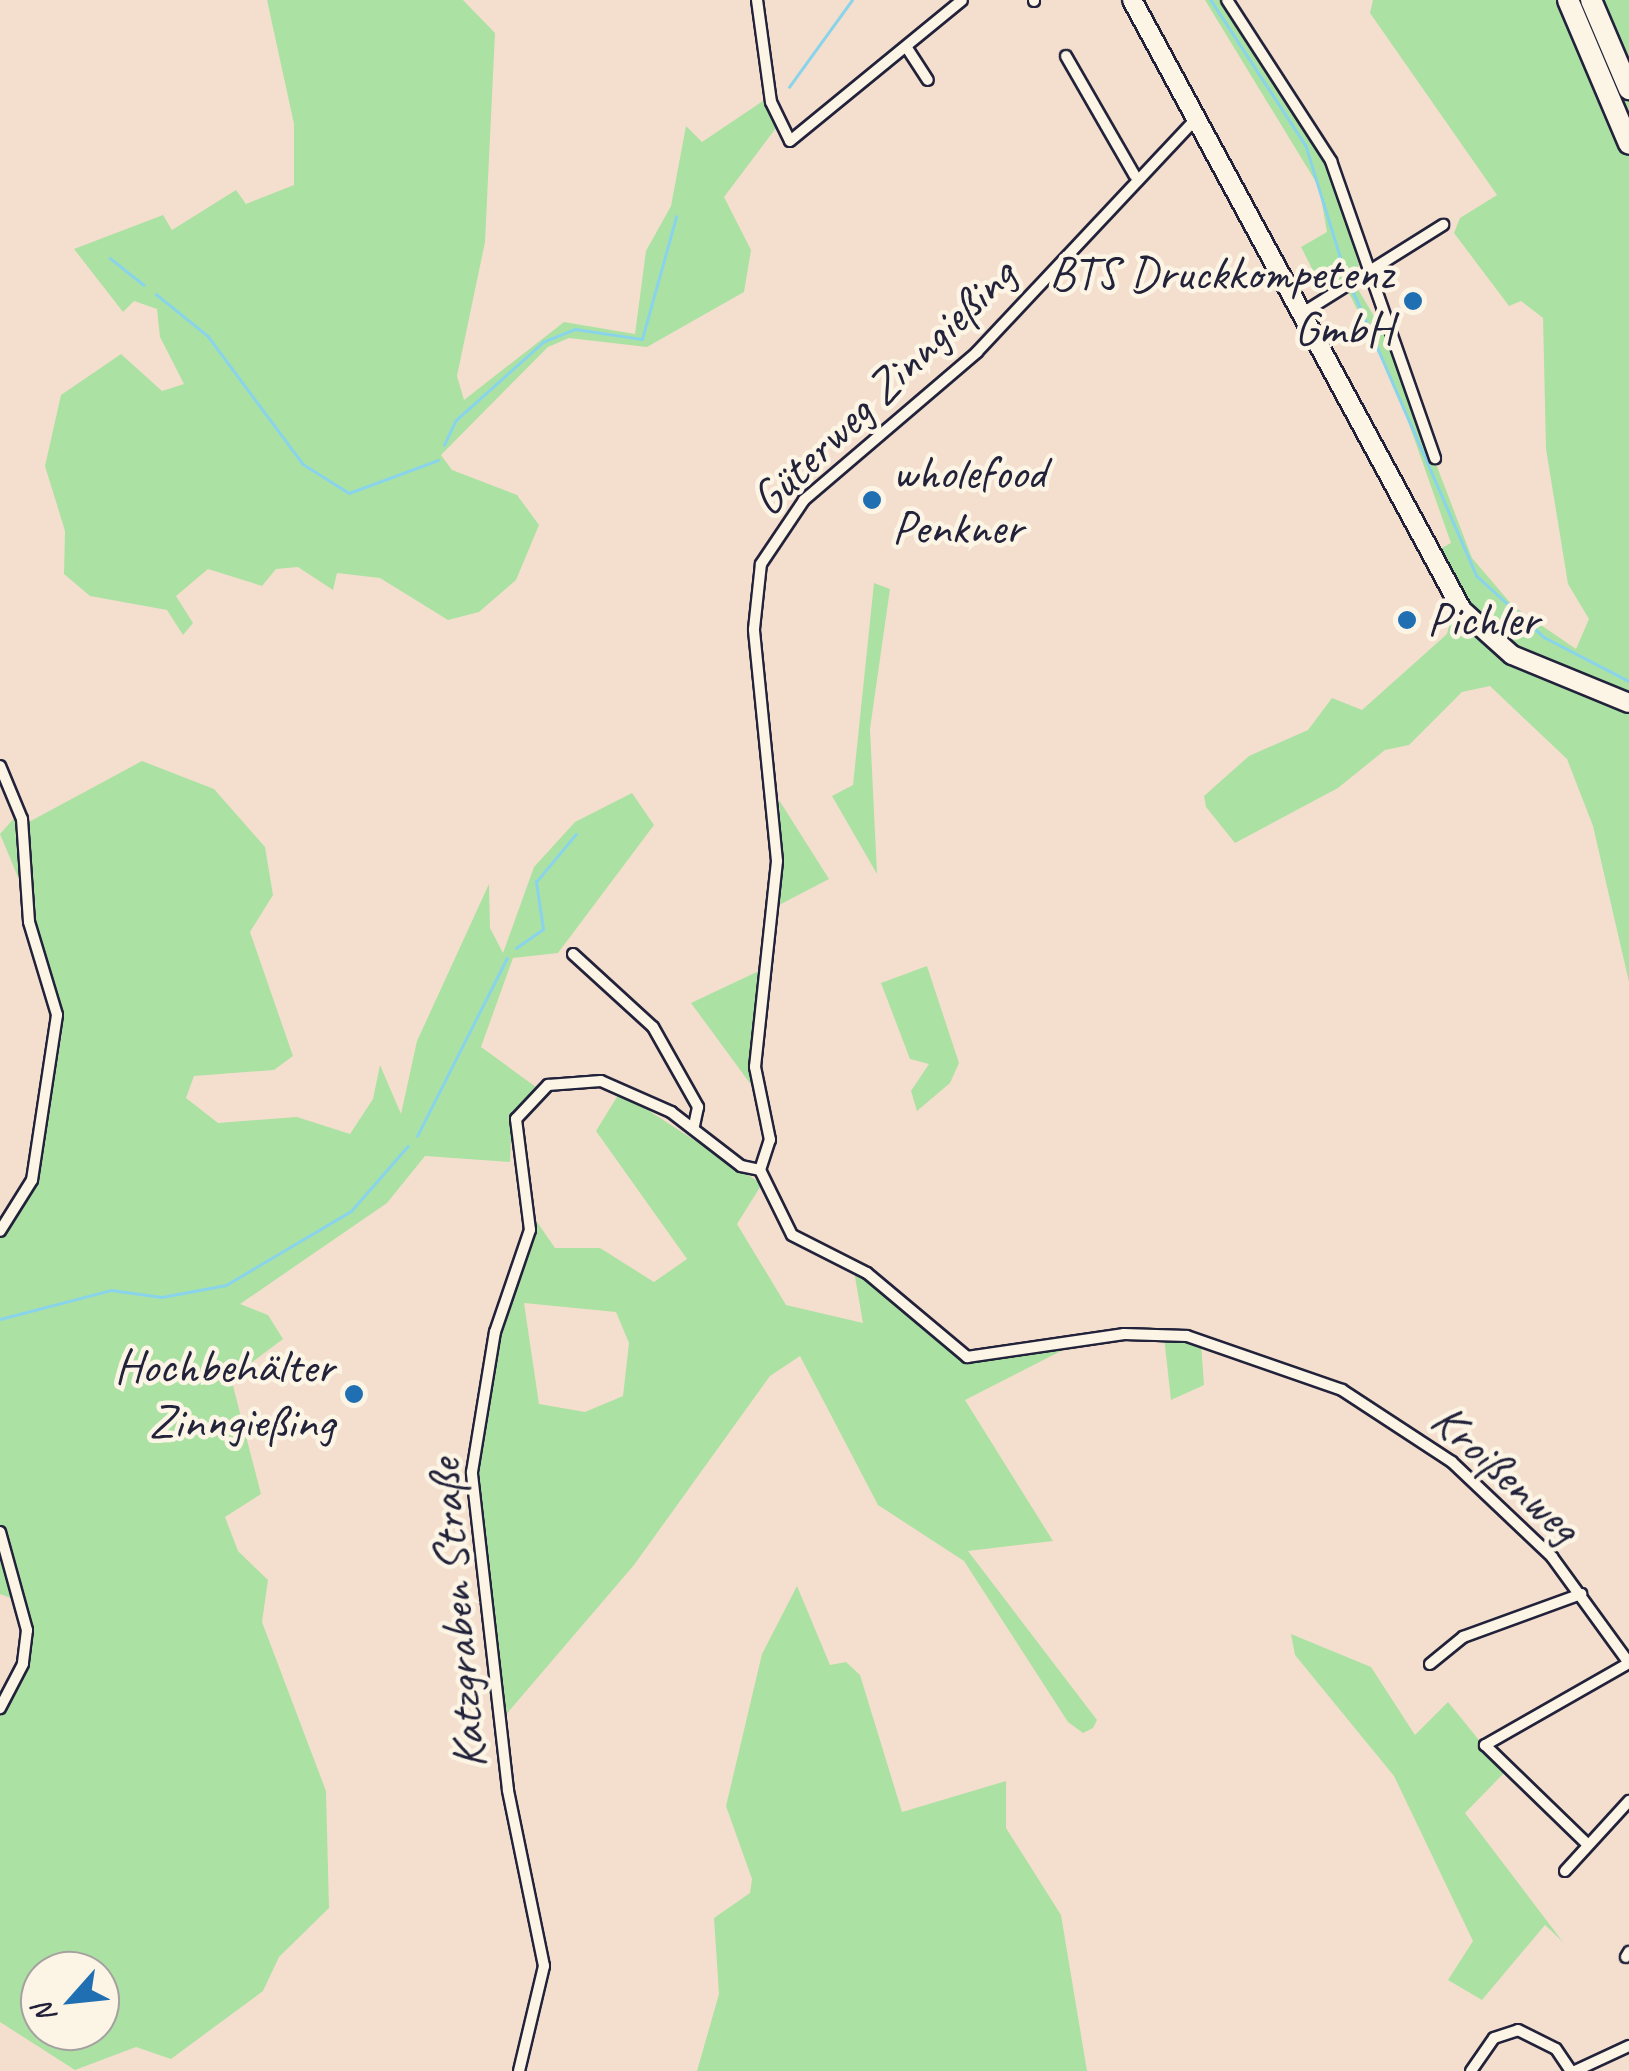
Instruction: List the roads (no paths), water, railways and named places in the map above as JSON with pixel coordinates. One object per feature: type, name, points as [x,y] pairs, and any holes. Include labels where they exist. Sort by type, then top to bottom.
[{"type":"highway","points":[[1568,0],[1629,144]]},
{"type":"highway","points":[[1591,0],[1629,89]]},
{"type":"main road","points":[[1132,0],[1193,121],[1462,610],[1512,656],[1629,703]]},
{"type":"street","points":[[757,0],[771,102],[790,141],[962,0]]},
{"type":"street","points":[[1227,0],[1322,140],[1361,276],[1435,458]]},
{"type":"street","points":[[907,48],[928,80]]},
{"type":"street","points":[[1066,56],[1134,176]]},
{"type":"street","name":"Güterweg Zinngießing","points":[[760,1170],[770,1140],[756,1056],[777,861],[754,630],[761,564],[804,500],[987,342],[1134,176],[1193,121]]},
{"type":"street","points":[[1301,314],[1443,225]]},
{"type":"street","points":[[0,766],[22,819],[28,922],[58,1015],[32,1180],[0,1231]]},
{"type":"street","points":[[572,954],[653,1027],[698,1107],[694,1126]]},
{"type":"street","name":"Katzgraben Straße","points":[[518,2071],[543,1956],[508,1790],[472,1484],[488,1362],[530,1230],[514,1134],[528,1100],[571,1078],[620,1086],[694,1126],[741,1166],[760,1170]]},
{"type":"street","name":"Kroißenweg","points":[[760,1170],[792,1235],[866,1273],[967,1357],[1164,1333],[1357,1398],[1452,1462],[1581,1594],[1629,1663]]},
{"type":"street","points":[[0,1532],[27,1630],[23,1664],[0,1708]]},
{"type":"street","points":[[1430,1664],[1463,1638],[1581,1594]]},
{"type":"street","points":[[1587,1844],[1485,1745],[1629,1663]]},
{"type":"street","points":[[1565,1871],[1629,1801]]},
{"type":"street","points":[[1471,2071],[1494,2038],[1518,2030],[1556,2048],[1573,2071],[1629,2046]]},
{"type":"waterway","points":[[789,87],[852,0]]},
{"type":"waterway","points":[[1211,0],[1306,146],[1348,282]]},
{"type":"waterway","points":[[444,445],[455,421],[543,342],[575,329],[642,339],[676,217]]},
{"type":"waterway","points":[[110,258],[144,285]]},
{"type":"waterway","points":[[1352,289],[1477,576],[1544,637],[1629,681]]},
{"type":"waterway","points":[[156,294],[208,336],[303,464],[349,493],[438,460]]},
{"type":"waterway","points":[[516,948],[543,929],[536,882],[576,834]]},
{"type":"waterway","points":[[417,1136],[507,958]]},
{"type":"waterway","points":[[0,1319],[111,1290],[162,1297],[226,1285],[351,1211],[408,1146]]},
{"type":"place","name":"BTS Druckkompetenz GmbH","points":[[1413,301]]},
{"type":"place","name":"wholefood Penkner","points":[[872,500]]},
{"type":"place","name":"Pichler","points":[[1407,620]]},
{"type":"place","name":"Hochbehälter Zinngießing","points":[[354,1394]]}]
